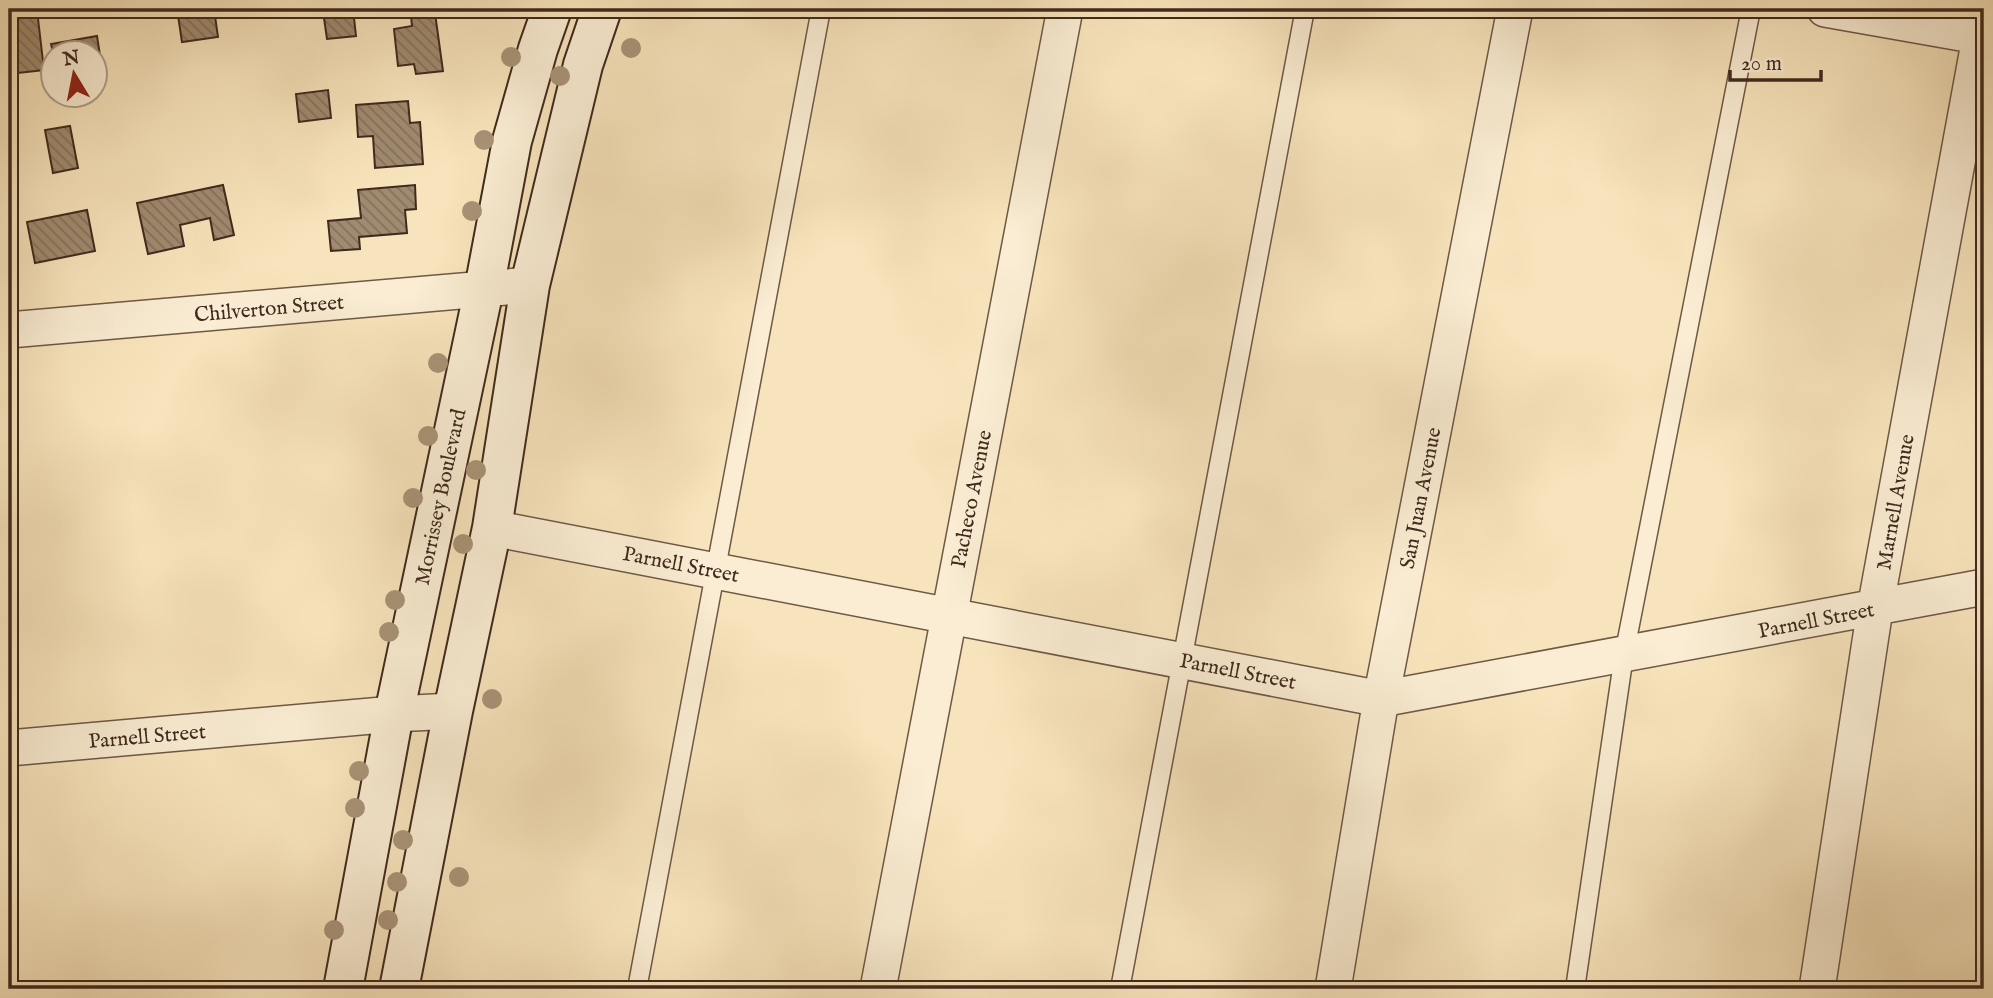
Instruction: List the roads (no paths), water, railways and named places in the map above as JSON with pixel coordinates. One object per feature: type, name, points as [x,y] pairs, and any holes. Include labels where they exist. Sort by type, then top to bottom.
[{"type":"main road","name":"Morrissey Boulevard","points":[[343,989],[394,714],[484,289],[512,141],[552,9]]},
{"type":"main road","points":[[399,989],[453,710],[492,528],[530,285],[583,65],[602,9]]},
{"type":"street","name":"Pacheco Avenue","points":[[878,989],[1065,9]]},
{"type":"street","name":"San Juan Avenue","points":[[1333,989],[1381,699],[1516,9]]},
{"type":"street","points":[[1825,9],[1983,30]]},
{"type":"street","name":"Marnell Avenue","points":[[1817,989],[1875,608],[1983,30]]},
{"type":"street","name":"Chilverton Street","points":[[9,330],[530,285]]},
{"type":"street","name":"Parnell Street","points":[[492,528],[1381,699],[1984,587]]},
{"type":"street","name":"Parnell Street","points":[[9,748],[453,710]]},
{"type":"lane","points":[[638,989],[821,9]]},
{"type":"lane","points":[[1120,989],[1306,9]]},
{"type":"lane","points":[[1574,989],[1624,655],[1751,9]]}]
